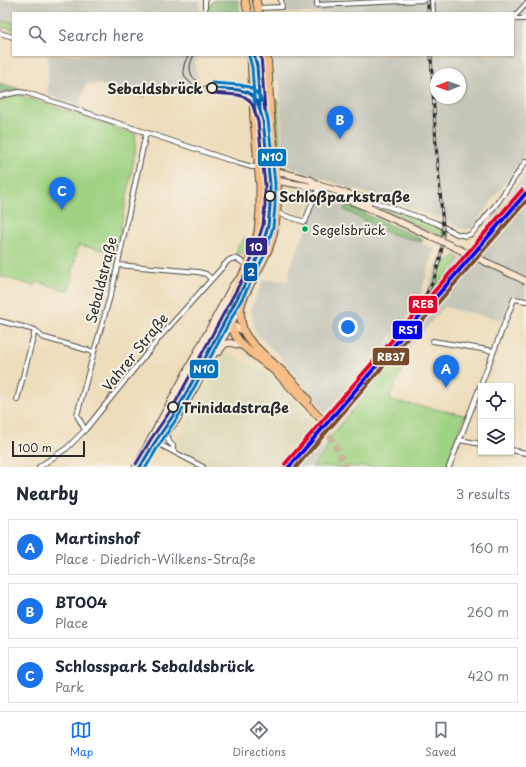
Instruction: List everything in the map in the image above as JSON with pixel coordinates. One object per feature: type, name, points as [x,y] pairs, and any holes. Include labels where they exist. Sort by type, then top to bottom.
[{"type":"main road","points":[[245,0],[248,12]]},
{"type":"main road","points":[[256,0],[259,11]]},
{"type":"main road","points":[[242,302],[241,317],[243,331],[246,337],[300,389],[319,417],[276,372],[242,346],[235,335],[231,324],[231,302],[254,248],[260,217],[260,192],[257,169],[251,56]]},
{"type":"main road","points":[[143,467],[158,443],[176,421],[231,324],[266,254],[274,232],[277,212],[278,171],[272,122],[267,56]]},
{"type":"main road","points":[[257,169],[278,171],[311,180],[320,186],[362,198],[371,209]]},
{"type":"main road","points":[[257,169],[278,182],[313,187],[320,186]]},
{"type":"main road","points":[[338,191],[346,199],[434,237],[526,281]]},
{"type":"main road","points":[[136,467],[233,285],[242,277]]},
{"type":"main road","points":[[208,333],[223,325],[231,324],[243,331]]},
{"type":"main road","points":[[203,374],[210,369],[224,345],[232,343],[242,346]]},
{"type":"street","points":[[205,0],[205,12]]},
{"type":"street","points":[[259,11],[282,7],[281,0]]},
{"type":"street","points":[[317,2],[424,0]]},
{"type":"street","points":[[432,0],[433,12]]},
{"type":"street","points":[[514,18],[526,4]]},
{"type":"street","points":[[514,19],[526,19]]},
{"type":"street","points":[[0,33],[12,37]]},
{"type":"street","points":[[0,96],[19,92],[27,93],[257,169]]},
{"type":"street","name":"Sebaldstraße","points":[[85,430],[76,415],[113,286],[146,133]]},
{"type":"street","points":[[362,198],[436,223],[457,234],[466,236],[471,234],[477,228],[498,202],[526,161]]},
{"type":"street","points":[[277,212],[304,222],[320,186]]},
{"type":"street","name":"Vahrer Straße","points":[[39,467],[67,448],[85,430],[160,337],[228,261],[231,259],[237,259],[247,266]]},
{"type":"street","points":[[118,265],[198,272],[206,274],[211,279]]},
{"type":"street","points":[[449,467],[514,299],[526,301]]},
{"type":"street","points":[[0,321],[35,330],[42,337],[94,352]]},
{"type":"street","points":[[17,400],[35,330]]},
{"type":"street","points":[[433,341],[494,351]]},
{"type":"street","points":[[167,432],[169,442],[173,446],[173,451]]},
{"type":"street","points":[[150,439],[203,467]]},
{"type":"street","points":[[460,440],[478,443]]},
{"type":"street","points":[[514,451],[526,453]]},
{"type":"shaded area","points":[[0,0],[200,0],[200,12],[12,12],[12,22],[0,22]]},
{"type":"shaded area","points":[[285,0],[526,0],[526,152],[472,228],[466,230],[461,229],[444,220],[444,217],[440,215],[440,218],[283,165],[280,82],[274,79],[273,56],[514,56],[514,12],[271,12],[287,10]]},
{"type":"shaded area","points":[[48,56],[198,56],[195,62],[195,69],[200,77],[189,78],[207,90],[145,85],[146,99],[98,84],[86,84],[79,106],[48,95]]},
{"type":"shaded area","points":[[526,172],[526,298],[511,295],[502,320],[444,307],[404,354],[400,353],[322,443],[323,453],[311,467],[280,467],[404,325],[424,297],[438,261],[441,262],[438,274],[427,297],[483,233]]},
{"type":"shaded area","points":[[289,190],[301,192],[310,198],[303,215],[286,208]]},
{"type":"shaded area","points":[[327,197],[346,205],[344,210],[400,237],[413,240],[436,249],[433,253],[420,296],[414,308],[404,322],[325,413],[281,357],[256,334],[251,310],[263,280],[288,281],[291,264],[320,199]]},
{"type":"shaded area","points":[[225,353],[229,353],[264,372],[294,401],[310,419],[314,427],[280,467],[215,467],[175,445]]},
{"type":"green space","points":[[214,0],[238,0],[240,12],[207,12],[207,8]]},
{"type":"green space","points":[[0,22],[12,22],[12,30],[0,27]]},
{"type":"green space","points":[[0,83],[23,90],[0,92]]},
{"type":"green space","points":[[17,95],[135,134],[136,142],[131,175],[116,252],[78,245],[69,291],[37,282],[35,286],[0,276],[0,98]]},
{"type":"green space","points":[[276,100],[278,101],[280,158],[276,129]]},
{"type":"green space","points":[[265,105],[268,111],[274,157],[268,155]]},
{"type":"green space","points":[[346,205],[423,240],[422,242],[387,233],[344,210]]},
{"type":"green space","points":[[376,206],[413,217],[448,232],[445,238]]},
{"type":"green space","points":[[245,238],[247,240],[244,252],[241,254],[236,254],[238,246]]},
{"type":"green space","points":[[455,255],[460,258],[427,297],[436,280],[441,262],[449,261]]},
{"type":"green space","points":[[228,299],[228,309],[219,325],[215,323]]},
{"type":"green space","points":[[397,363],[401,364],[403,369],[391,393],[390,400],[465,415],[446,467],[312,467],[325,452],[328,440],[376,382]]},
{"type":"tunnel","points":[[319,417],[333,441],[345,467]]},
{"type":"tram line","points":[[188,56],[184,67],[184,72],[187,79],[196,86],[210,87]]},
{"type":"tram line","points":[[194,56],[190,70],[195,80],[199,83]]},
{"type":"tram line","points":[[239,90],[249,87],[254,82],[257,72]]},
{"type":"railway","points":[[428,0],[428,12]]},
{"type":"railway","points":[[398,335],[420,305],[433,282],[440,259],[443,241],[431,56]]},
{"type":"transit line","name":"N10","points":[[249,56],[252,67],[255,110]]},
{"type":"transit line","name":"2","points":[[254,56],[257,66],[260,110]]},
{"type":"transit line","name":"10","points":[[261,56],[265,110]]},
{"type":"transit line","name":"N10","points":[[146,467],[181,412],[252,280],[265,254],[273,227],[275,183],[268,120],[263,102],[257,93],[249,87],[212,83]]},
{"type":"transit line","name":"2","points":[[140,467],[177,410],[248,278],[260,252],[268,226],[270,184],[263,121],[258,104],[253,96],[247,92],[212,88]]},
{"type":"transit line","name":"10","points":[[136,464],[173,407],[244,276],[255,250],[263,225],[265,184],[258,122],[253,106],[245,97],[212,93]]},
{"type":"transit line","name":"RE8","points":[[285,464],[522,190]]},
{"type":"transit line","name":"RS1","points":[[289,467],[526,193]]},
{"type":"transit line","name":"RB37","points":[[296,467],[526,201]]},
{"type":"place","name":"Sebaldsbrück","points":[[212,88]]},
{"type":"place","name":"BT004","points":[[340,139]]},
{"type":"place","name":"Schloßparkstraße","points":[[270,196]]},
{"type":"place","name":"Schlosspark Sebaldsbrück","points":[[62,210]]},
{"type":"place","name":"Segelsbrück","points":[[305,229]]},
{"type":"place","name":"Martinshof","points":[[446,388]]},
{"type":"place","name":"Trinidadstraße","points":[[173,407]]}]
